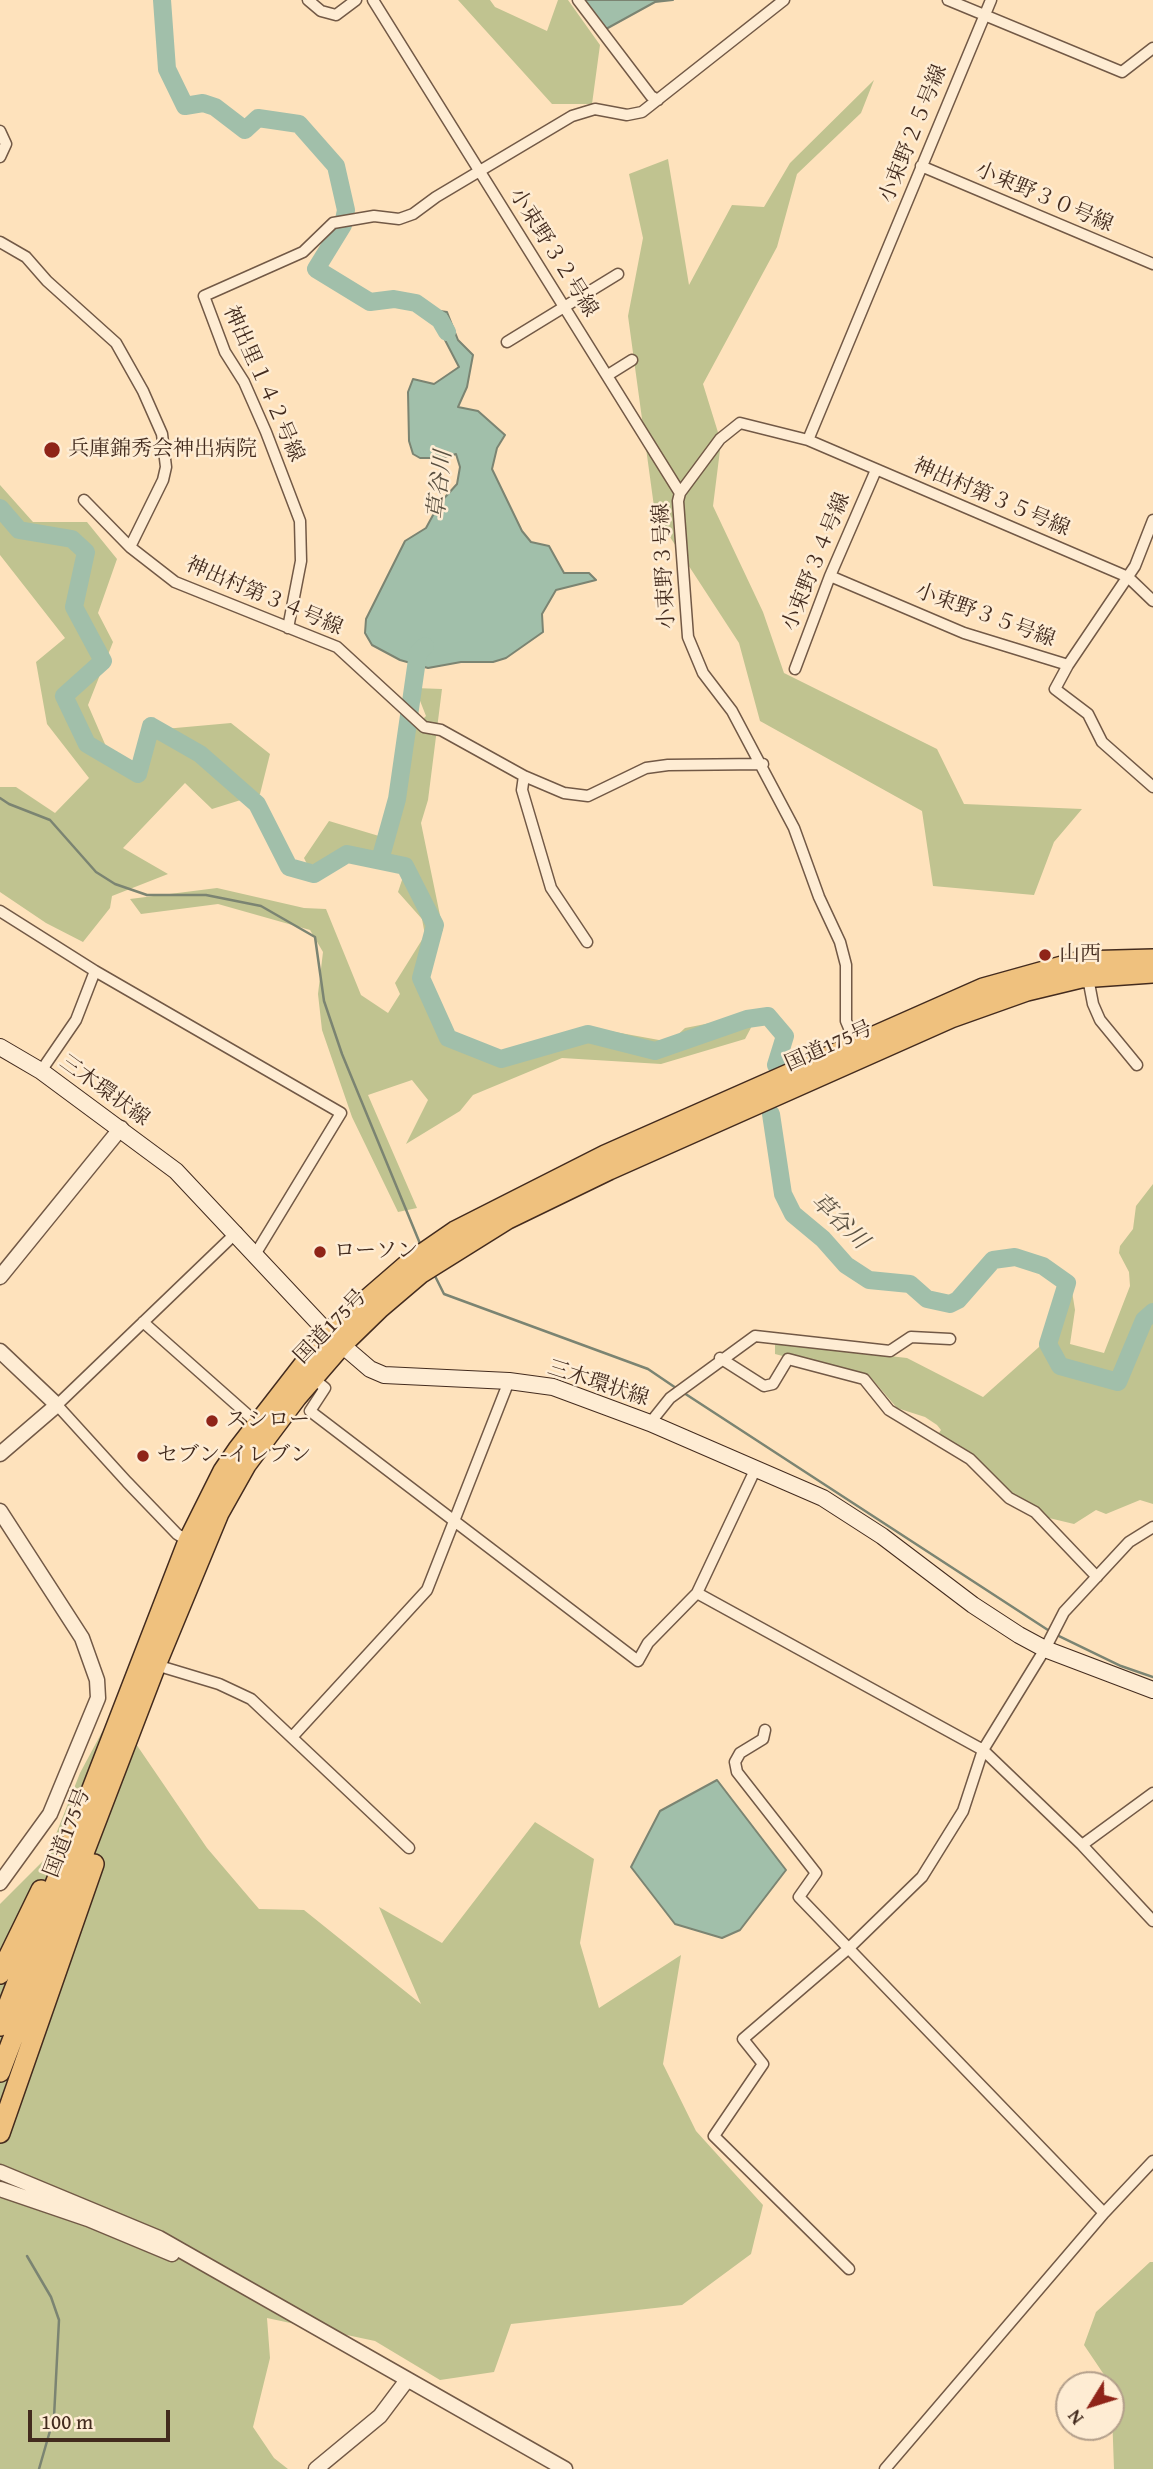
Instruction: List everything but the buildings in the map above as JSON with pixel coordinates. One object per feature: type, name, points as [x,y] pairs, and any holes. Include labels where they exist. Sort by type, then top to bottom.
[{"type":"highway","name":"国道175号","points":[[0,2072],[7,2022],[108,1772],[223,1471],[257,1423],[335,1339],[420,1274],[508,1219],[983,988],[1053,966],[1080,961],[1153,959]]},
{"type":"highway","name":"国道175号","points":[[858,1051],[1027,991],[1088,978],[1153,973]]},
{"type":"highway","name":"国道175号","points":[[108,1772],[156,1665],[196,1545],[219,1513],[246,1465],[313,1378],[335,1339]]},
{"type":"highway","points":[[0,1974],[108,1772]]},
{"type":"highway","points":[[0,2133],[104,1837],[108,1772]]},
{"type":"main road","name":"三木環状線","points":[[0,1047],[41,1071],[176,1171],[358,1361],[384,1375],[509,1381],[575,1394],[650,1423],[822,1498],[882,1536],[973,1605],[1045,1649],[1153,1690]]},
{"type":"street","points":[[309,0],[321,11],[336,15],[356,0]]},
{"type":"street","name":"小束野３２号線","points":[[373,0],[680,493]]},
{"type":"street","points":[[578,0],[651,96],[658,100]]},
{"type":"street","name":"神出里１４２号線","points":[[288,628],[301,561],[300,521],[266,432],[244,382],[225,352],[204,296],[303,252],[332,223],[374,216],[399,219],[414,214],[436,197],[572,116],[595,109],[627,115],[642,112],[783,0]]},
{"type":"street","points":[[948,0],[1122,72],[1153,48]]},
{"type":"street","name":"小束野２５号線","points":[[808,440],[991,0]]},
{"type":"street","points":[[0,131],[6,144],[0,157]]},
{"type":"street","name":"小束野３０号線","points":[[921,166],[1153,264]]},
{"type":"street","points":[[0,242],[26,257],[47,281],[116,344],[143,391],[162,434],[166,467],[163,480],[130,547]]},
{"type":"street","points":[[507,342],[563,305],[618,274]]},
{"type":"street","points":[[608,375],[632,360]]},
{"type":"street","name":"小束野３号線","points":[[808,440],[740,423],[720,439],[680,493],[678,501],[688,637],[702,673],[732,711],[763,764],[788,816],[819,897],[840,942],[846,965],[846,1021],[858,1051]]},
{"type":"street","name":"神出村第３５号線","points":[[808,440],[1128,577],[1153,601]]},
{"type":"street","name":"小束野３４号線","points":[[795,670],[830,576],[876,470]]},
{"type":"street","name":"神出村第３４号線","points":[[84,500],[130,547],[175,582],[337,647],[410,716],[481,749],[524,776],[564,793],[588,796],[646,768],[668,765],[763,764]]},
{"type":"street","name":"小束野３５号線","points":[[830,576],[964,633],[1068,665],[1128,577],[1153,520]]},
{"type":"street","points":[[1068,665],[1055,689],[1088,714],[1102,742],[1153,787]]},
{"type":"street","points":[[524,776],[522,790],[551,888],[562,909],[587,942]]},
{"type":"street","points":[[0,911],[95,971],[341,1113],[256,1253]]},
{"type":"street","points":[[41,1071],[76,1020],[95,971]]},
{"type":"street","points":[[1088,978],[1093,1004],[1100,1020],[1137,1065]]},
{"type":"street","points":[[0,1277],[121,1128]]},
{"type":"street","points":[[0,1454],[57,1405],[237,1232]]},
{"type":"street","points":[[142,1322],[257,1423]]},
{"type":"street","points":[[650,1423],[670,1398],[720,1358],[755,1336],[890,1351],[911,1337],[950,1339]]},
{"type":"street","points":[[0,1351],[57,1405],[135,1491],[196,1545]]},
{"type":"street","points":[[720,1358],[764,1385],[773,1384],[788,1359],[864,1379],[889,1410],[970,1459],[1009,1498],[1035,1512],[1097,1577]]},
{"type":"street","points":[[313,1378],[325,1388],[310,1410],[638,1661],[648,1643],[697,1593],[756,1468]]},
{"type":"street","points":[[293,1736],[427,1590],[509,1381]]},
{"type":"street","points":[[0,1511],[82,1638],[97,1680],[98,1698],[50,1814],[0,1883]]},
{"type":"street","points":[[849,2269],[714,2136],[764,2064],[743,2039],[849,1948],[922,1877],[963,1811],[983,1751],[1045,1649],[1064,1612],[1129,1542],[1153,1527]]},
{"type":"street","points":[[697,1593],[983,1751],[1082,1845],[1153,1921]]},
{"type":"street","points":[[156,1665],[219,1684],[251,1699],[409,1848]]},
{"type":"street","points":[[765,1730],[763,1739],[740,1753],[735,1762],[737,1772],[816,1873],[799,1897],[1104,2213]]},
{"type":"street","points":[[1082,1845],[1153,1793]]},
{"type":"street","points":[[885,2469],[1104,2213],[1153,2161]]},
{"type":"street","points":[[0,2172],[150,2233],[565,2469]]},
{"type":"street","points":[[0,2189],[89,2219],[229,2277]]},
{"type":"street","points":[[316,2469],[380,2416],[407,2380]]},
{"type":"green space","points":[[458,0],[490,0],[495,7],[547,31],[558,0],[568,0],[600,45],[592,104],[552,104]]},
{"type":"green space","points":[[874,80],[861,113],[797,174],[777,247],[703,384],[721,442],[713,506],[763,612],[784,673],[937,749],[964,804],[1082,809],[1054,842],[1034,895],[933,886],[922,811],[760,721],[739,643],[655,514],[628,316],[643,238],[629,174],[668,159],[689,285],[732,205],[764,207],[790,163]]},
{"type":"green space","points":[[0,485],[33,522],[87,522],[117,559],[98,613],[113,642],[88,705],[108,751],[145,775],[153,730],[231,723],[270,754],[260,794],[212,809],[185,783],[123,848],[168,874],[112,896],[110,908],[83,942],[46,923],[0,892],[0,787],[16,787],[55,813],[89,778],[47,724],[36,662],[65,638],[0,555]]},
{"type":"green space","points":[[415,688],[442,689],[428,800],[421,823],[443,930],[419,969],[423,996],[439,1031],[509,1061],[536,1057],[563,1033],[593,1028],[670,1042],[685,1028],[746,1016],[753,1024],[745,1039],[661,1064],[562,1058],[473,1095],[460,1111],[406,1144],[428,1100],[412,1080],[368,1095],[417,1208],[398,1212],[352,1117],[322,1030],[318,994],[323,952],[310,930],[218,904],[141,914],[130,899],[217,888],[304,908],[326,909],[361,995],[388,1013],[400,994],[395,983],[425,935],[422,919],[398,892],[406,868],[365,857],[354,850],[333,854],[315,865],[307,864],[304,858],[329,821],[379,836],[410,732],[426,716]]},
{"type":"green space","points":[[1153,1184],[1153,1504],[1140,1500],[1106,1514],[1096,1510],[1074,1524],[1049,1518],[1010,1495],[939,1433],[941,1430],[937,1425],[925,1417],[897,1408],[872,1379],[775,1354],[775,1343],[907,1358],[983,1397],[1039,1347],[1062,1273],[1070,1279],[1075,1310],[1070,1344],[1104,1353],[1130,1286],[1129,1272],[1119,1253],[1120,1246],[1133,1229],[1136,1206]]},
{"type":"green space","points":[[119,1719],[207,1848],[259,1909],[304,1910],[421,2004],[379,1907],[442,1943],[535,1822],[594,1859],[580,1943],[599,2008],[681,1955],[663,2064],[696,2131],[763,2205],[751,2254],[682,2305],[511,2324],[494,2372],[440,2380],[375,2341],[267,2318],[270,2358],[253,2427],[274,2458],[288,2469],[0,2469],[0,1904],[47,1857],[80,1773],[102,1732]]},
{"type":"green space","points":[[1153,2262],[1153,2469],[1114,2469],[1113,2441],[1125,2441],[1125,2371],[1102,2371],[1084,2345],[1096,2312]]},
{"type":"shaded area","points":[[583,0],[673,0],[655,2],[606,29]]},
{"type":"shaded area","points":[[433,310],[447,312],[458,340],[473,355],[467,387],[458,407],[478,411],[505,435],[497,448],[492,469],[522,531],[531,542],[549,546],[564,573],[589,573],[596,580],[556,590],[542,614],[543,632],[506,658],[493,662],[461,662],[428,668],[400,660],[372,645],[365,633],[366,619],[405,541],[426,528],[439,504],[457,484],[460,467],[456,454],[442,458],[420,458],[413,454],[409,441],[408,392],[413,379],[434,384],[459,367],[433,317]]},
{"type":"shaded area","points":[[717,1780],[786,1870],[740,1930],[722,1938],[675,1924],[631,1867],[660,1811]]},
{"type":"waterway","name":"草谷川","points":[[162,0],[167,69],[185,106],[203,103],[215,107],[245,130],[258,118],[299,124],[336,166],[346,210],[343,225],[316,269],[370,302],[394,299],[416,303],[440,320],[447,332]]},
{"type":"waterway","name":"草谷川","points":[[0,508],[19,530],[72,539],[86,552],[74,607],[103,661],[64,696],[87,744],[138,774],[151,726],[200,754],[257,804],[289,867],[314,874],[347,854],[405,866],[435,925],[421,978],[448,1038],[501,1059],[588,1034],[655,1051],[747,1019],[768,1016],[785,1036],[776,1065]]},
{"type":"waterway","name":"草谷川","points":[[380,860],[397,799],[418,653],[425,646]]},
{"type":"waterway","points":[[0,798],[50,820],[96,872],[115,884],[147,895],[206,895],[261,906],[315,937],[324,1001],[342,1054],[421,1246]]},
{"type":"waterway","name":"草谷川","points":[[771,1114],[783,1194],[793,1214],[823,1239],[846,1265],[869,1280],[910,1284],[927,1299],[950,1304],[958,1300],[993,1260],[1015,1257],[1043,1266],[1067,1283],[1048,1344],[1060,1366],[1118,1382],[1144,1320],[1153,1312]]},
{"type":"waterway","points":[[434,1274],[444,1294],[648,1369],[676,1388]]},
{"type":"waterway","points":[[684,1393],[1051,1632]]},
{"type":"waterway","points":[[1057,1635],[1121,1666],[1153,1677]]},
{"type":"waterway","points":[[27,2256],[51,2297],[59,2320],[54,2417],[39,2469]]},
{"type":"place","name":"兵庫錦秀会神出病院","points":[[52,450]]},
{"type":"place","name":"山西","points":[[1045,955]]},
{"type":"place","name":"ローソン","points":[[320,1252]]},
{"type":"place","name":"スシロー","points":[[212,1421]]},
{"type":"place","name":"セブン-イレブン","points":[[143,1456]]}]
